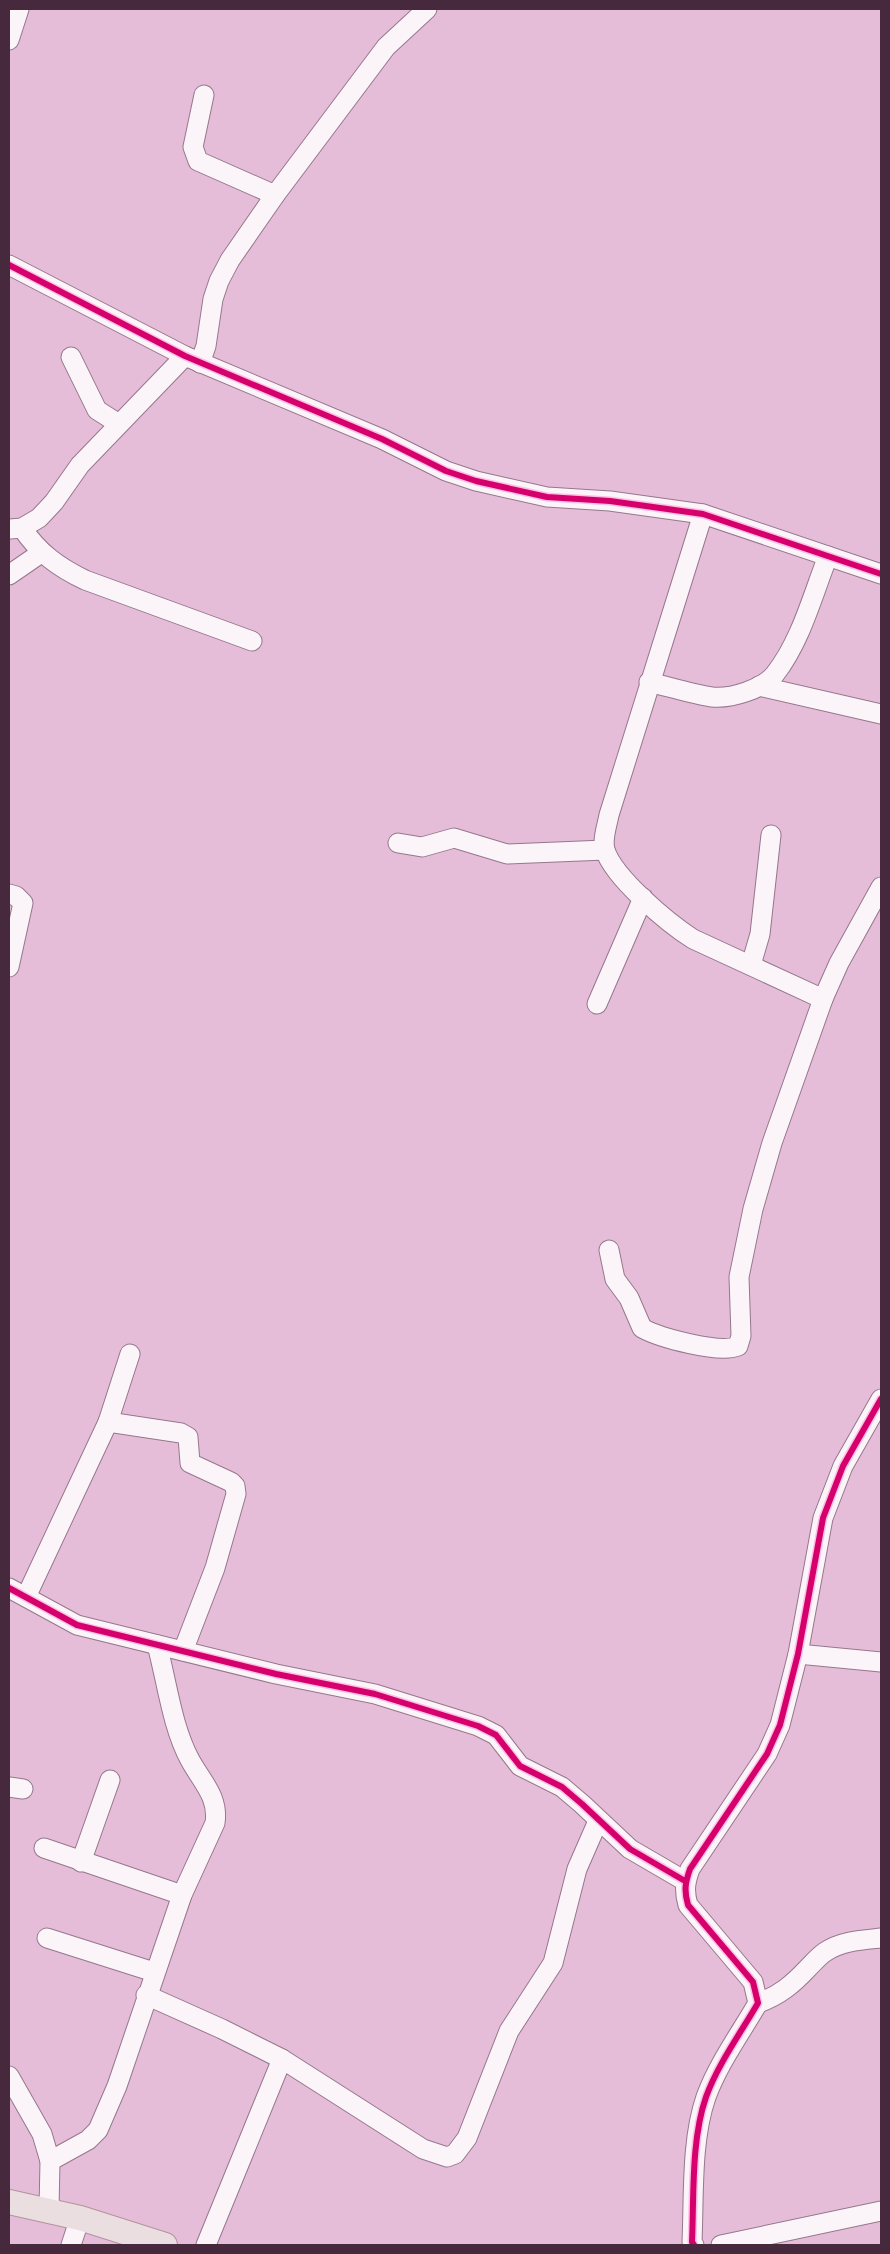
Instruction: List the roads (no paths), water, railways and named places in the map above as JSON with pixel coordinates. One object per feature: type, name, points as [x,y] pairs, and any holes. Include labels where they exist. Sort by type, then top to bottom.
[{"type":"main road","points":[[9,2202],[80,2218],[165,2245]]},
{"type":"street","points":[[9,40],[18,9]]},
{"type":"street","points":[[252,641],[86,580],[64,570],[41,553],[15,528],[39,518],[54,502],[80,465],[119,424],[193,360],[206,346],[213,299],[219,281],[230,260],[275,194],[386,47],[427,9]]},
{"type":"street","points":[[204,95],[193,147],[198,161],[275,194]]},
{"type":"street","points":[[9,265],[193,360],[382,439],[446,471],[476,481],[547,497],[610,501],[703,514],[881,574]]},
{"type":"street","points":[[71,357],[98,410],[119,424]]},
{"type":"street","points":[[703,514],[609,815],[604,842],[605,850],[615,870],[675,928],[693,939],[823,999]]},
{"type":"street","points":[[9,575],[41,553]]},
{"type":"street","points":[[649,682],[713,697],[728,696],[759,686],[774,676],[790,650],[828,556]]},
{"type":"street","points":[[759,686],[881,714]]},
{"type":"street","points":[[751,965],[760,934],[771,836]]},
{"type":"street","points":[[398,843],[422,847],[454,838],[507,854],[605,850]]},
{"type":"street","points":[[609,1250],[615,1279],[629,1298],[642,1328],[652,1333],[716,1348],[729,1350],[738,1346],[741,1336],[739,1277],[753,1209],[772,1143],[823,999],[839,963],[881,887]]},
{"type":"street","points":[[9,894],[16,896],[23,903],[9,967]]},
{"type":"street","points":[[597,1004],[643,898]]},
{"type":"street","points":[[26,1597],[108,1422],[130,1354]]},
{"type":"street","points":[[758,2003],[753,1982],[688,1904],[685,1882],[690,1869],[767,1754],[780,1725],[798,1654],[823,1518],[843,1466],[881,1399]]},
{"type":"street","points":[[108,1422],[181,1434],[188,1437],[190,1463],[231,1482],[235,1486],[236,1494],[215,1568],[182,1651]]},
{"type":"street","points":[[9,1588],[77,1625],[276,1674],[375,1694],[478,1726],[496,1735],[520,1766],[562,1787],[630,1849],[685,1882]]},
{"type":"street","points":[[50,2161],[88,2140],[98,2130],[117,2086],[146,1995],[182,1895],[215,1823],[216,1814],[210,1789],[190,1760],[178,1727],[158,1645]]},
{"type":"street","points":[[798,1654],[881,1662]]},
{"type":"street","points":[[81,1862],[110,1780]]},
{"type":"street","points":[[146,1995],[282,2058],[423,2149],[448,2157],[455,2154],[467,2138],[509,2031],[553,1963],[577,1868],[598,1821]]},
{"type":"street","points":[[44,1848],[182,1895]]},
{"type":"street","points":[[47,1938],[154,1972]]},
{"type":"street","points":[[693,2244],[697,2143],[705,2098],[758,2003],[773,1998],[794,1984],[824,1952],[840,1944],[881,1938]]},
{"type":"street","points":[[206,2245],[282,2058]]},
{"type":"street","points":[[9,2076],[42,2134],[50,2161],[49,2210]]},
{"type":"street","points":[[721,2245],[881,2211]]},
{"type":"street","points":[[71,2245],[80,2218]]}]
